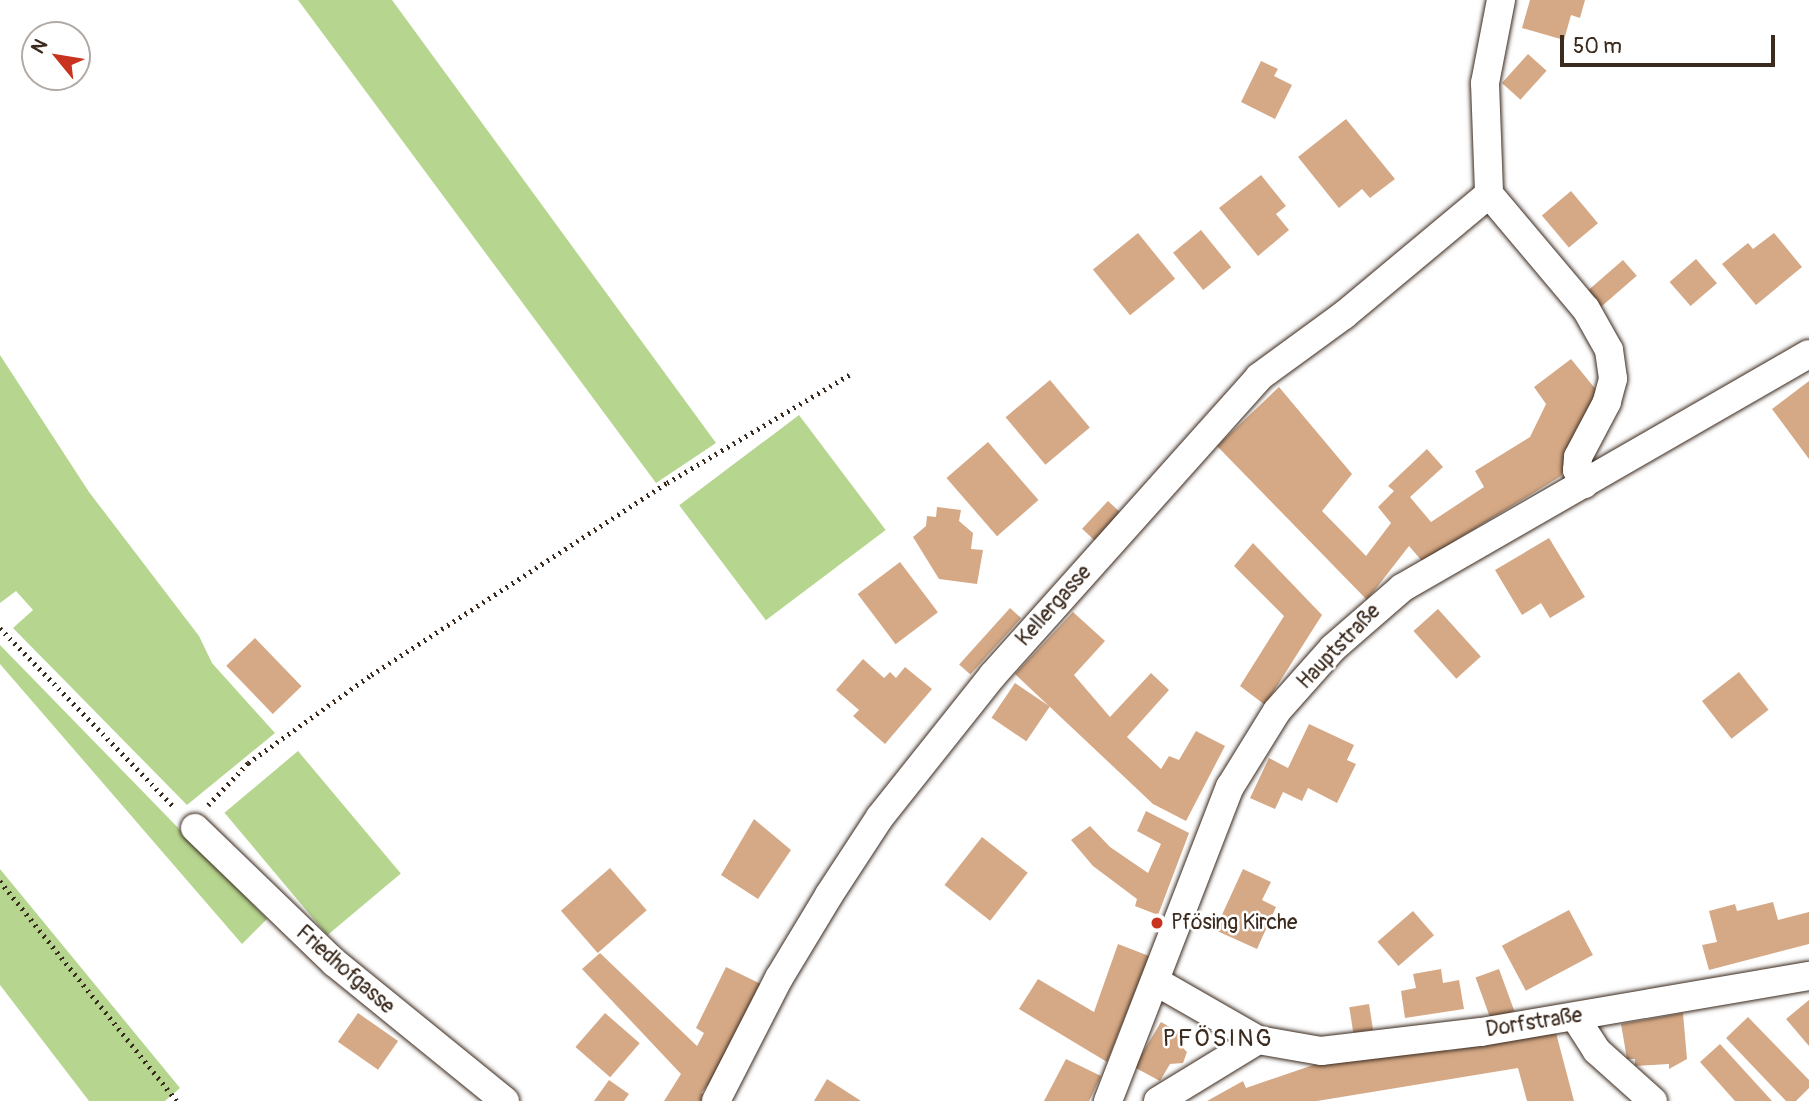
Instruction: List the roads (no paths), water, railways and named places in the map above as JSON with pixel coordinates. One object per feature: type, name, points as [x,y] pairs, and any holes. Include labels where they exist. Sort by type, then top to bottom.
[{"type":"street","points":[[1501,0],[1485,83],[1489,194],[1586,309],[1609,349],[1613,379],[1607,402],[1578,457],[1577,470],[1584,484]]},
{"type":"street","name":"Kellergasse","points":[[716,1101],[779,978],[880,817],[1001,666],[1259,377],[1345,316],[1489,194]]},
{"type":"street","name":"Hauptstraße","points":[[1108,1101],[1230,787],[1277,711],[1368,613],[1402,587],[1809,354]]},
{"type":"street","name":"Friedhofgasse","points":[[195,828],[335,963],[505,1101]]},
{"type":"street","name":"Dorfstraße","points":[[1155,981],[1258,1040],[1321,1051],[1575,1017],[1809,976]]},
{"type":"street","points":[[1575,1017],[1597,1051],[1653,1101]]},
{"type":"street","points":[[1158,1101],[1258,1040]]},
{"type":"place","name":"Pfösing Kirche","points":[[1157,923]]},
{"type":"district","name":"PFÖSING","points":[[1218,1039]]}]
